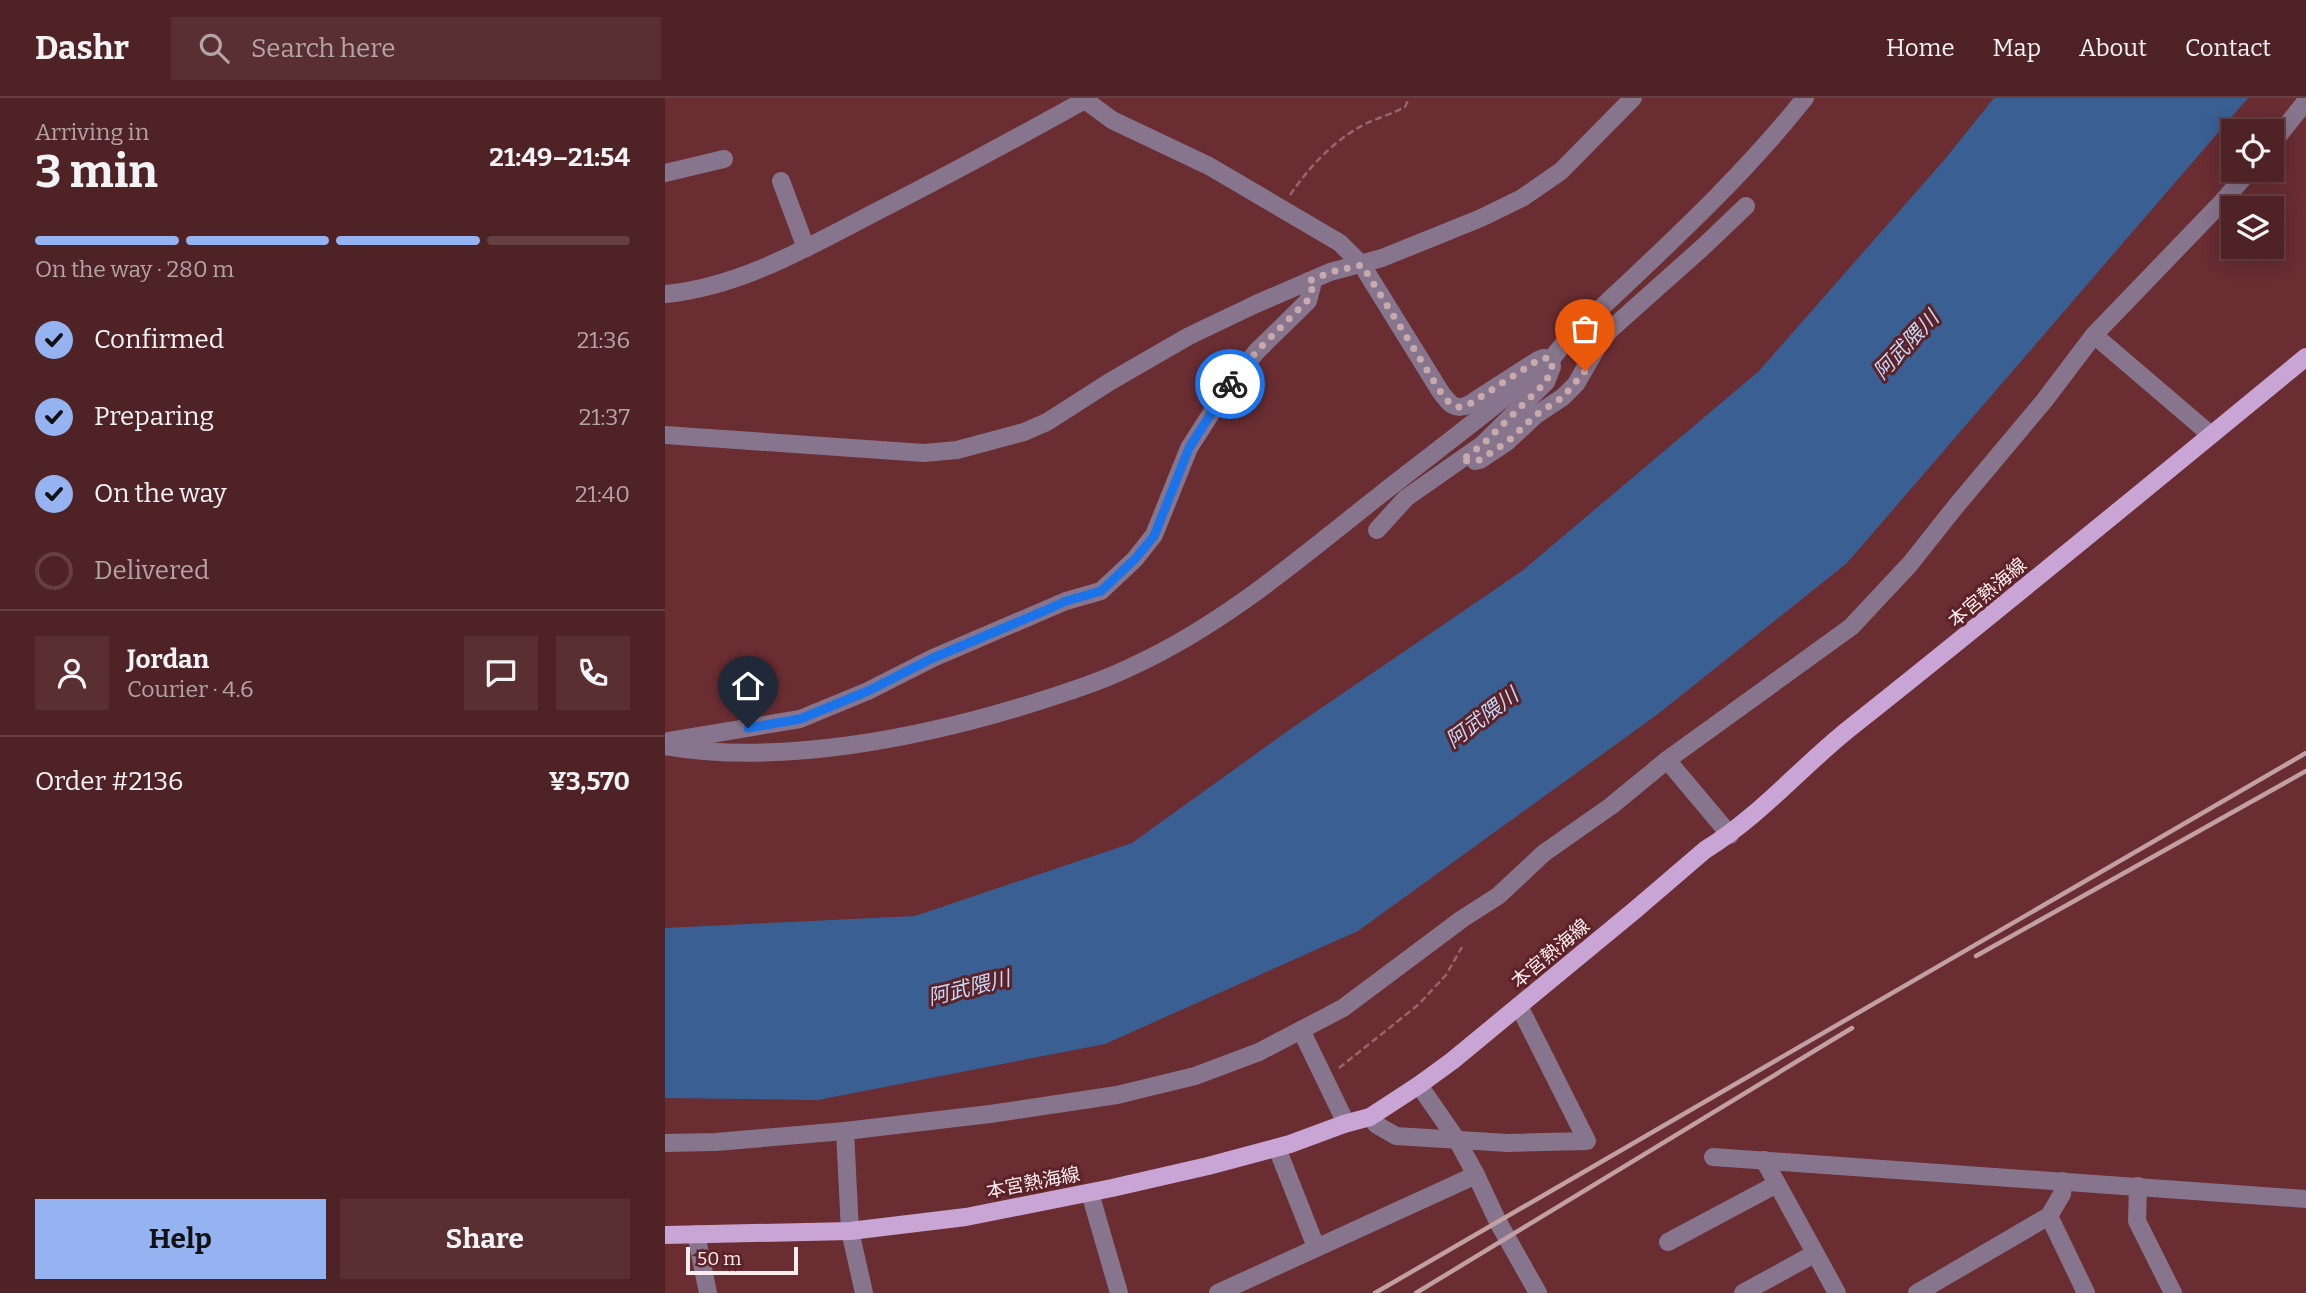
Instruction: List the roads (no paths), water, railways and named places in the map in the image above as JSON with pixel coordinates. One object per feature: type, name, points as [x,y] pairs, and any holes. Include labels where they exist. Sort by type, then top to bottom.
[{"type":"main road","name":"本宮熱海線","points":[[665,1235],[850,1231],[966,1217],[1208,1166],[1277,1148],[1370,1117],[1419,1085],[1519,1006],[1705,850],[1730,835],[1848,730],[2306,357]]},
{"type":"street","points":[[665,435],[924,453],[957,450],[996,441],[1048,422],[1111,381],[1189,336],[1309,281],[1331,272],[1362,265],[1481,218],[1522,198],[1561,171],[1633,98]]},
{"type":"street","points":[[665,744],[686,750],[792,751],[883,739],[966,723],[1077,689],[1133,666],[1213,622],[1260,591],[1477,421],[1551,359],[1582,325],[1692,223],[1805,98]]},
{"type":"street","points":[[665,294],[724,284],[806,247],[953,172],[1083,99],[1112,120],[1209,166],[1340,243],[1362,265],[1452,406],[1460,408],[1468,405],[1538,360],[1551,359]]},
{"type":"street","points":[[2284,129],[2306,101]]},
{"type":"street","points":[[665,173],[724,159]]},
{"type":"street","points":[[781,181],[806,247]]},
{"type":"street","points":[[665,1143],[716,1142],[845,1131],[991,1114],[1117,1095],[1195,1076],[1259,1052],[1343,1008],[1462,919],[1498,896],[1544,853],[1611,806],[1667,760],[1851,627],[1910,564],[2044,401],[2094,335],[2240,182]]},
{"type":"street","points":[[1461,461],[1480,460],[1563,397],[1580,377],[1611,329],[1746,206]]},
{"type":"street","points":[[665,744],[800,719],[868,691],[933,658],[1053,606],[1101,591],[1135,559],[1154,536],[1189,448],[1230,384],[1257,351],[1308,300],[1313,286],[1309,281]]},
{"type":"street","points":[[2094,335],[2211,435]]},
{"type":"street","points":[[1377,530],[1405,498],[1483,444],[1546,382],[1552,367],[1551,359]]},
{"type":"street","points":[[1667,760],[1730,835]]},
{"type":"street","points":[[1370,1117],[1377,1125],[1396,1136],[1507,1143],[1587,1141],[1519,1006]]},
{"type":"street","points":[[1301,1030],[1346,1124]]},
{"type":"street","points":[[1419,1085],[1457,1140],[1498,1222],[1538,1293]]},
{"type":"street","points":[[845,1131],[850,1231],[865,1293]]},
{"type":"street","points":[[1277,1148],[1316,1247]]},
{"type":"street","points":[[1713,1157],[2306,1199]]},
{"type":"street","points":[[1764,1160],[1837,1293]]},
{"type":"street","points":[[1217,1293],[1475,1175]]},
{"type":"street","points":[[1917,1293],[2049,1216],[2061,1194],[2063,1181]]},
{"type":"street","points":[[1668,1242],[1777,1184]]},
{"type":"street","points":[[2138,1186],[2137,1221],[2173,1293]]},
{"type":"street","points":[[1090,1193],[1119,1293]]},
{"type":"street","points":[[2049,1216],[2086,1293]]},
{"type":"street","points":[[696,1234],[708,1293]]},
{"type":"street","points":[[1743,1293],[1814,1254]]},
{"type":"water","name":"阿武隈川","points":[[1994,98],[2248,98],[2230,119],[2221,119],[2221,129],[1847,563],[1658,714],[1358,931],[1105,1044],[818,1100],[665,1098],[665,928],[915,916],[1132,843],[1289,730],[1522,571],[1759,371],[1945,159]]},
{"type":"railway","points":[[1375,1293],[2306,753]]},
{"type":"railway","points":[[1976,956],[2306,771]]},
{"type":"railway","points":[[1416,1293],[1852,1028]]}]
